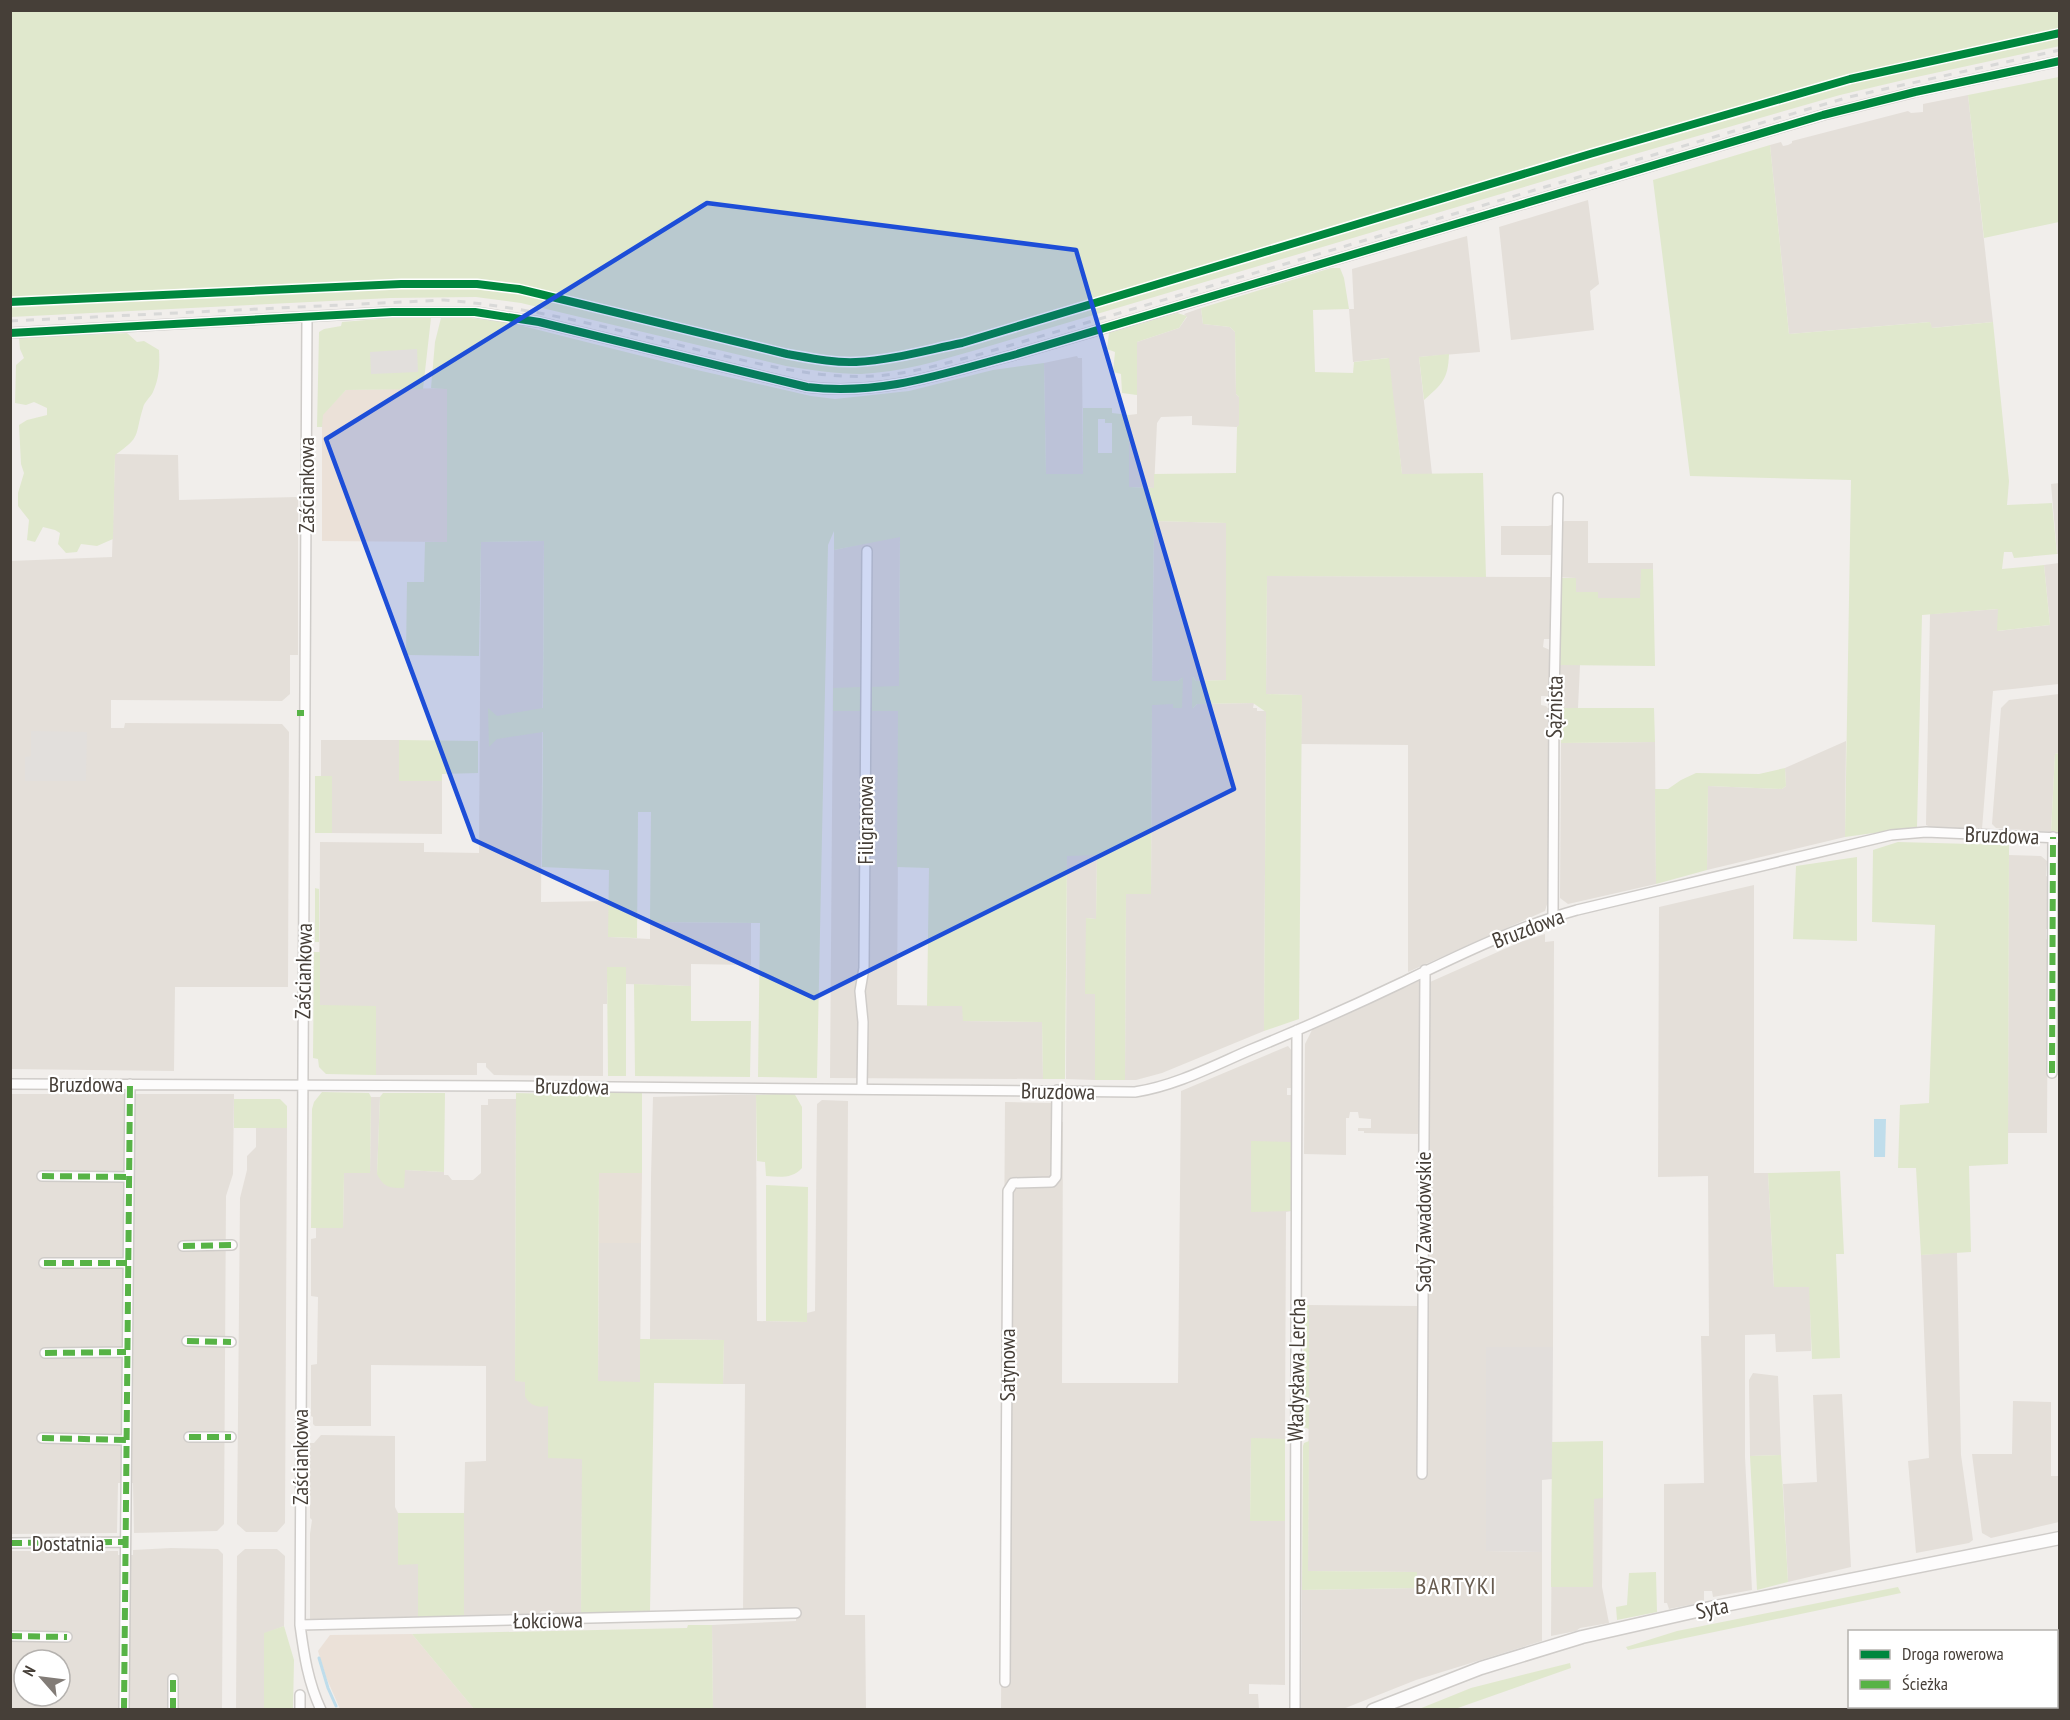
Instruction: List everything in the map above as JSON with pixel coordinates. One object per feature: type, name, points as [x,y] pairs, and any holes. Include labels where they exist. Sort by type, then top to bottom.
[{"type":"street","points":[[10,333],[426,311],[482,313],[538,322],[807,387],[852,390],[895,386],[1020,353],[1813,118],[1915,92],[2060,61]]},
{"type":"street","name":"Zaściankowa","points":[[308,318],[301,713],[300,1625],[302,1651],[321,1710]]},
{"type":"street","name":"Sążnista","points":[[1553,916],[1557,498]]},
{"type":"street","name":"Filigranowa","points":[[862,1089],[863,1022],[860,991],[864,968],[867,551]]},
{"type":"street","name":"Bruzdowa","points":[[10,1084],[1135,1092],[1185,1078],[1297,1030],[1425,970],[1553,916],[1891,835],[1926,832],[2056,837]]},
{"type":"street","points":[[2052,1073],[2056,837]]},
{"type":"street","name":"Sady Zawadowskie","points":[[1422,1474],[1425,970]]},
{"type":"street","name":"Władysława Lercha","points":[[1295,1710],[1297,1030]]},
{"type":"street","points":[[124,1710],[130,1084]]},
{"type":"street","name":"Satynowa","points":[[1005,1682],[1008,1191],[1013,1183],[1052,1182],[1056,1177],[1057,1090]]},
{"type":"street","points":[[42,1176],[128,1177]]},
{"type":"street","points":[[183,1246],[232,1245]]},
{"type":"street","points":[[44,1263],[127,1263]]},
{"type":"street","points":[[188,1341],[231,1342]]},
{"type":"street","points":[[45,1353],[126,1352]]},
{"type":"street","points":[[189,1437],[231,1437]]},
{"type":"street","points":[[42,1438],[126,1440]]},
{"type":"street","name":"Syta","points":[[1373,1710],[1423,1688],[1582,1637],[1710,1608],[2060,1538]]},
{"type":"street","name":"Dostatnia","points":[[10,1543],[125,1542]]},
{"type":"street","name":"Łokciowa","points":[[300,1625],[796,1613]]},
{"type":"street","points":[[10,1636],[67,1637]]},
{"type":"street","points":[[173,1679],[173,1710]]},
{"type":"street","points":[[300,1695],[300,1710]]},
{"type":"highlighted area","points":[[707,203],[1076,250],[1234,789],[814,998],[474,840],[326,439]]},
{"type":"shaded area","points":[[1968,95],[1993,322],[1931,328],[1930,322],[1789,334],[1770,145],[1781,142],[1783,146],[1788,145],[1792,141],[1908,111],[1923,112],[1923,104]]},
{"type":"shaded area","points":[[1588,200],[1599,284],[1590,291],[1594,330],[1511,340],[1499,227]]},
{"type":"shaded area","points":[[1467,236],[1480,352],[1419,357],[1432,474],[1402,474],[1388,358],[1353,362],[1349,309],[1354,309],[1352,269]]},
{"type":"shaded area","points":[[1201,308],[1203,324],[1230,327],[1235,332],[1236,394],[1239,397],[1240,425],[1237,427],[1192,425],[1192,416],[1161,417],[1157,423],[1154,488],[1129,487],[1129,415],[1137,414],[1137,342],[1179,328],[1187,317],[1184,314]]},
{"type":"shaded area","points":[[417,349],[418,372],[371,374],[370,352]]},
{"type":"shaded area","points":[[1077,356],[1082,358],[1083,474],[1046,474],[1044,363]]},
{"type":"shaded area","points":[[447,388],[447,542],[322,541],[322,415],[346,390]]},
{"type":"shaded area","points":[[115,454],[178,455],[179,500],[298,497],[298,655],[290,655],[290,694],[282,701],[111,700],[111,728],[124,728],[125,723],[282,724],[289,732],[288,987],[175,987],[174,1071],[11,1069],[10,561],[112,557]]},
{"type":"shaded area","points":[[2059,483],[2060,554],[2057,554],[2051,484]]},
{"type":"shaded area","points":[[1154,521],[1227,523],[1226,680],[1196,681],[1193,677],[1193,708],[1197,704],[1254,703],[1253,708],[1257,708],[1257,711],[1266,711],[1264,1031],[1162,1073],[1136,1080],[1125,1080],[1126,894],[1151,893],[1152,704],[1173,704],[1182,678],[1178,681],[1152,682]]},
{"type":"shaded area","points":[[1565,521],[1588,521],[1588,563],[1653,563],[1653,569],[1641,570],[1641,598],[1598,598],[1598,592],[1576,592],[1576,578],[1553,577],[1552,639],[1544,639],[1543,647],[1550,650],[1549,696],[1541,696],[1541,705],[1546,706],[1551,712],[1548,901],[1545,911],[1408,972],[1408,745],[1301,744],[1302,695],[1266,694],[1267,576],[1552,577],[1552,555],[1501,555],[1501,526],[1548,526]]},
{"type":"shaded area","points":[[900,536],[897,1005],[963,1006],[963,1021],[1042,1022],[1043,1079],[830,1078],[834,550]]},
{"type":"shaded area","points":[[544,541],[541,902],[609,901],[609,937],[650,939],[650,922],[751,923],[751,965],[691,964],[691,986],[626,984],[626,967],[607,983],[607,1004],[603,1004],[603,1076],[494,1075],[486,1067],[486,1063],[477,1063],[477,1075],[376,1075],[375,1006],[319,1006],[320,842],[424,843],[424,852],[479,853],[481,542]]},
{"type":"shaded area","points":[[2059,563],[2059,684],[1993,691],[1982,829],[1930,827],[1926,825],[1930,614],[1999,609],[1998,631],[2050,625],[2044,565]]},
{"type":"shaded area","points":[[1557,665],[1580,665],[1578,708],[1557,708]]},
{"type":"shaded area","points":[[2059,694],[2059,753],[2055,754],[2051,832],[1996,828],[1992,824],[2001,708],[2009,700]]},
{"type":"shaded area","points":[[31,731],[87,732],[86,781],[25,781],[25,757],[31,756]]},
{"type":"shaded area","points":[[321,740],[399,740],[400,781],[442,781],[442,834],[332,833],[332,776],[321,776]]},
{"type":"shaded area","points":[[1846,741],[1845,837],[1707,870],[1708,786],[1782,789],[1786,786],[1785,768]]},
{"type":"shaded area","points":[[1655,742],[1656,884],[1568,904],[1560,898],[1561,743]]},
{"type":"shaded area","points":[[1067,855],[1097,855],[1096,919],[1086,918],[1086,994],[1095,994],[1095,1080],[1066,1079]]},
{"type":"shaded area","points":[[2009,855],[2041,856],[2047,861],[2046,876],[2049,877],[2048,929],[2046,929],[2048,940],[2047,1133],[2008,1133]]},
{"type":"shaded area","points":[[2058,873],[2060,873],[2059,1075],[2057,1075],[2059,930]]},
{"type":"shaded area","points":[[1754,885],[1754,1173],[1768,1173],[1774,1287],[1810,1286],[1811,1351],[1776,1352],[1775,1334],[1745,1335],[1745,1457],[1752,1590],[1713,1597],[1712,1591],[1704,1591],[1704,1602],[1669,1609],[1667,1603],[1664,1603],[1664,1484],[1704,1483],[1701,1336],[1709,1336],[1708,1176],[1658,1177],[1659,907]]},
{"type":"shaded area","points":[[1545,934],[1545,942],[1554,941],[1553,1347],[1486,1347],[1486,1551],[1542,1552],[1542,1641],[1416,1680],[1343,1709],[1301,1710],[1302,1590],[1417,1588],[1416,1572],[1308,1571],[1309,1305],[1418,1306],[1420,1168],[1420,1134],[1358,1131],[1358,1128],[1371,1128],[1371,1119],[1359,1118],[1358,1112],[1350,1112],[1349,1118],[1346,1118],[1346,1155],[1304,1154],[1305,1044],[1313,1028],[1421,980],[1421,986],[1518,943]]},
{"type":"shaded area","points":[[1288,1046],[1292,1051],[1292,1088],[1287,1088],[1287,1095],[1292,1095],[1292,1142],[1291,1211],[1286,1212],[1285,1439],[1251,1439],[1250,1521],[1285,1521],[1285,1685],[1249,1684],[1249,1694],[1258,1694],[1259,1709],[1001,1710],[1005,1102],[1053,1103],[1053,1122],[1063,1122],[1062,1383],[1178,1383],[1181,1091]]},
{"type":"shaded area","points":[[10,1094],[234,1094],[233,1174],[226,1196],[224,1524],[217,1531],[134,1533],[133,1483],[118,1483],[117,1533],[11,1534]]},
{"type":"shaded area","points":[[756,1095],[757,1321],[807,1322],[807,1313],[815,1311],[817,1104],[822,1100],[848,1101],[845,1615],[865,1615],[866,1709],[713,1709],[712,1625],[796,1621],[796,1608],[743,1611],[745,1384],[723,1384],[724,1340],[650,1339],[653,1097]]},
{"type":"shaded area","points":[[371,1097],[380,1097],[377,1174],[405,1170],[444,1172],[444,1175],[448,1175],[452,1180],[473,1180],[481,1173],[481,1105],[488,1105],[488,1099],[516,1099],[515,1381],[583,1382],[581,1615],[557,1615],[554,1611],[541,1611],[538,1615],[310,1620],[312,1520],[310,1518],[310,1443],[314,1443],[321,1435],[395,1436],[395,1507],[398,1513],[464,1513],[465,1462],[486,1461],[486,1366],[371,1365],[371,1426],[315,1426],[313,1424],[311,1365],[317,1364],[318,1297],[311,1296],[311,1239],[316,1238],[316,1228],[343,1228],[344,1172],[370,1173]]},
{"type":"shaded area","points":[[256,1128],[287,1128],[285,1523],[277,1532],[246,1532],[237,1524],[240,1198],[247,1170],[247,1156],[256,1147]]},
{"type":"shaded area","points":[[599,1173],[642,1173],[641,1243],[599,1243]]},
{"type":"shaded area","points":[[599,1243],[641,1243],[640,1382],[598,1382]]},
{"type":"shaded area","points":[[1957,1252],[1961,1455],[1973,1540],[1969,1543],[1916,1553],[1908,1461],[1929,1458],[1921,1255]]},
{"type":"shaded area","points":[[1486,1347],[1553,1347],[1552,1479],[1542,1480],[1542,1552],[1486,1551]]},
{"type":"shaded area","points":[[1753,1373],[1778,1376],[1781,1455],[1750,1456],[1749,1380]]},
{"type":"shaded area","points":[[1842,1394],[1851,1567],[1788,1582],[1783,1484],[1817,1482],[1813,1395]]},
{"type":"shaded area","points":[[2013,1401],[2051,1402],[2051,1476],[2059,1476],[2059,1522],[1991,1538],[1982,1533],[1972,1454],[2012,1454]]},
{"type":"shaded area","points":[[1552,1498],[1603,1498],[1602,1587],[1609,1623],[1551,1636]]},
{"type":"shaded area","points":[[171,1548],[218,1549],[223,1554],[222,1709],[11,1710],[11,1551],[118,1551],[118,1555],[133,1555],[133,1550]]},
{"type":"shaded area","points":[[245,1549],[277,1549],[285,1556],[284,1626],[264,1634],[264,1708],[293,1709],[236,1710],[237,1556]]},
{"type":"shaded area","points":[[412,1634],[474,1709],[340,1709],[318,1651],[330,1635]]},
{"type":"green space","points":[[11,10],[2059,10],[2060,46],[1840,95],[962,354],[905,368],[861,374],[833,373],[786,366],[521,303],[476,297],[391,298],[11,317]]},
{"type":"green space","points":[[2059,77],[2059,222],[1984,238],[1968,95]]},
{"type":"green space","points":[[1770,145],[1789,334],[1930,322],[1932,328],[1993,322],[2009,481],[2007,505],[2052,503],[2057,554],[2014,558],[2012,552],[2004,552],[2002,569],[2044,565],[2050,625],[1997,631],[1998,609],[1922,615],[1917,827],[1845,837],[1851,480],[1690,476],[1653,180]]},
{"type":"green space","points":[[1331,268],[1340,268],[1349,309],[1313,310],[1315,372],[1353,373],[1354,362],[1389,358],[1402,474],[1483,473],[1486,577],[1267,576],[1266,694],[1302,695],[1299,1019],[1264,1031],[1266,712],[1253,703],[1197,704],[1192,709],[1192,676],[1196,681],[1226,680],[1226,523],[1154,521],[1152,681],[1178,681],[1183,677],[1182,708],[1173,708],[1173,704],[1152,705],[1151,894],[1126,894],[1125,1080],[1095,1080],[1095,994],[1085,994],[1086,918],[1096,919],[1097,855],[1067,856],[1065,1079],[1043,1079],[1042,1022],[963,1021],[962,1006],[927,1006],[929,868],[897,867],[898,711],[870,711],[869,687],[899,686],[900,537],[834,550],[834,531],[828,545],[817,1078],[758,1077],[760,923],[650,922],[651,812],[638,812],[637,938],[608,937],[609,870],[542,867],[543,732],[497,739],[489,747],[488,708],[497,716],[543,708],[544,541],[481,542],[479,656],[406,655],[407,582],[424,582],[425,542],[447,542],[447,389],[431,388],[435,342],[441,318],[471,318],[511,323],[697,370],[811,396],[835,399],[909,391],[993,370],[1044,363],[1046,474],[1083,474],[1083,408],[1112,408],[1112,413],[1129,415],[1129,487],[1154,488],[1154,474],[1236,473],[1239,397],[1236,394],[1235,332],[1230,327],[1203,324],[1201,308]],"holes":[[[1098,419],[1105,419],[1105,423],[1112,423],[1112,453],[1098,453]]]},
{"type":"green space","points":[[1177,313],[1187,316],[1179,328],[1137,342],[1137,395],[1122,393],[1121,374],[1113,372],[1115,352],[1107,349],[1109,333]]},
{"type":"green space","points":[[431,318],[423,389],[346,390],[323,415],[322,427],[317,427],[319,332],[341,326],[342,322]]},
{"type":"green space","points":[[127,333],[137,342],[144,341],[159,350],[159,366],[155,387],[144,406],[136,435],[130,444],[115,455],[113,539],[97,546],[81,544],[77,552],[66,553],[58,544],[60,533],[55,530],[43,527],[35,542],[27,540],[29,520],[18,506],[18,493],[24,473],[21,464],[19,425],[27,420],[47,415],[47,408],[34,402],[26,405],[15,403],[16,365],[24,358],[19,338]]},
{"type":"green space","points":[[1449,354],[1443,381],[1424,400],[1419,357]]},
{"type":"green space","points":[[1641,569],[1653,569],[1655,666],[1557,665],[1560,578],[1576,578],[1576,592],[1598,592],[1598,598],[1640,598]]},
{"type":"green space","points":[[862,687],[861,711],[833,711],[833,688]]},
{"type":"green space","points":[[1562,708],[1654,708],[1655,742],[1561,743]]},
{"type":"green space","points":[[399,740],[478,741],[478,773],[442,774],[442,781],[399,781]]},
{"type":"green space","points":[[2059,753],[2059,832],[2051,832],[2055,754]]},
{"type":"green space","points":[[1785,768],[1786,786],[1782,789],[1708,786],[1707,870],[1656,884],[1655,789],[1668,789],[1696,773],[1759,774]]},
{"type":"green space","points":[[315,776],[332,776],[332,833],[315,833]]},
{"type":"green space","points":[[1898,842],[2009,845],[2008,1164],[1969,1166],[1971,1252],[1921,1255],[1916,1168],[1898,1168],[1900,1105],[1929,1103],[1935,925],[1872,922],[1873,850]]},
{"type":"green space","points":[[1857,857],[1857,941],[1793,939],[1796,866]]},
{"type":"green space","points":[[315,888],[319,889],[319,942],[315,942]]},
{"type":"green space","points":[[314,952],[320,952],[320,1005],[376,1006],[376,1075],[326,1074],[319,1067],[318,1059],[313,1058]]},
{"type":"green space","points":[[607,967],[626,967],[626,1076],[608,1076]]},
{"type":"green space","points":[[634,984],[691,986],[691,1021],[751,1021],[750,1077],[635,1076]]},
{"type":"green space","points":[[322,1092],[369,1093],[371,1097],[370,1173],[344,1173],[343,1228],[311,1228],[312,1109],[314,1102]]},
{"type":"green space","points":[[601,1092],[642,1093],[642,1173],[599,1173],[598,1381],[640,1382],[640,1339],[724,1340],[723,1384],[654,1383],[650,1612],[581,1615],[582,1459],[548,1458],[548,1406],[532,1404],[525,1396],[525,1382],[515,1381],[516,1093],[601,1095]]},
{"type":"green space","points":[[383,1093],[445,1093],[444,1172],[405,1170],[404,1188],[391,1187],[382,1182],[377,1174],[380,1097]]},
{"type":"green space","points":[[794,1093],[802,1107],[802,1168],[790,1176],[766,1176],[765,1162],[757,1161],[756,1095]]},
{"type":"green space","points":[[234,1099],[280,1099],[287,1106],[287,1128],[234,1128]]},
{"type":"green space","points":[[1251,1141],[1292,1142],[1291,1211],[1251,1212]]},
{"type":"green space","points":[[1840,1171],[1844,1254],[1836,1254],[1840,1358],[1812,1359],[1809,1287],[1774,1287],[1768,1173]]},
{"type":"green space","points":[[766,1185],[808,1187],[807,1322],[766,1321]]},
{"type":"green space","points":[[1304,1305],[1309,1305],[1309,1429],[1303,1427]]},
{"type":"green space","points":[[1251,1438],[1285,1439],[1285,1521],[1250,1521]]},
{"type":"green space","points":[[1309,1441],[1308,1571],[1417,1572],[1417,1588],[1302,1590],[1303,1446]]},
{"type":"green space","points":[[1603,1441],[1603,1498],[1594,1499],[1593,1587],[1551,1587],[1552,1442]]},
{"type":"green space","points":[[1781,1455],[1788,1582],[1757,1590],[1750,1456]]},
{"type":"green space","points":[[398,1513],[464,1513],[464,1617],[418,1618],[418,1564],[398,1565]]},
{"type":"green space","points":[[1656,1572],[1657,1612],[1617,1620],[1616,1607],[1627,1605],[1629,1573]]},
{"type":"green space","points":[[1898,1587],[1901,1593],[1628,1650],[1626,1647],[1677,1631]]},
{"type":"green space","points":[[688,1625],[712,1625],[713,1709],[474,1709],[412,1634],[687,1628]]},
{"type":"green space","points":[[284,1626],[294,1660],[293,1709],[264,1708],[264,1633]]},
{"type":"green space","points":[[1570,1663],[1571,1668],[1455,1709],[1419,1709],[1471,1688]]},
{"type":"water","points":[[1874,1119],[1886,1119],[1885,1157],[1874,1157]]},
{"type":"waterway","points":[[319,1658],[336,1706]]},
{"type":"railway","points":[[10,321],[444,300],[510,308],[607,327],[788,370],[831,375],[887,375],[928,368],[981,354],[1849,97],[2060,50]]},
{"type":"marked path","points":[[297,713],[304,713]]},
{"type":"marked path","points":[[2052,1073],[2053,837]]},
{"type":"marked path","points":[[124,1710],[130,1084]]},
{"type":"marked path","points":[[42,1176],[128,1177]]},
{"type":"marked path","points":[[183,1246],[232,1245]]},
{"type":"marked path","points":[[44,1263],[127,1263]]},
{"type":"marked path","points":[[187,1341],[231,1342]]},
{"type":"marked path","points":[[45,1353],[126,1352]]},
{"type":"marked path","points":[[189,1437],[231,1437]]},
{"type":"marked path","points":[[42,1438],[126,1440]]},
{"type":"marked path","points":[[10,1543],[125,1542]]},
{"type":"marked path","points":[[10,1636],[67,1637]]},
{"type":"marked path","points":[[173,1679],[173,1710]]},
{"type":"cycle path","points":[[10,302],[401,284],[477,284],[519,289],[787,354],[839,362],[883,359],[962,343],[1590,154],[1850,79],[2060,33]]},
{"type":"cycle path","points":[[10,333],[392,312],[475,312],[539,322],[807,387],[835,389],[887,386],[1017,354],[1823,115],[1915,92],[2060,61]]},
{"type":"district","name":"BARTYKI","points":[[1456,1585]]}]
